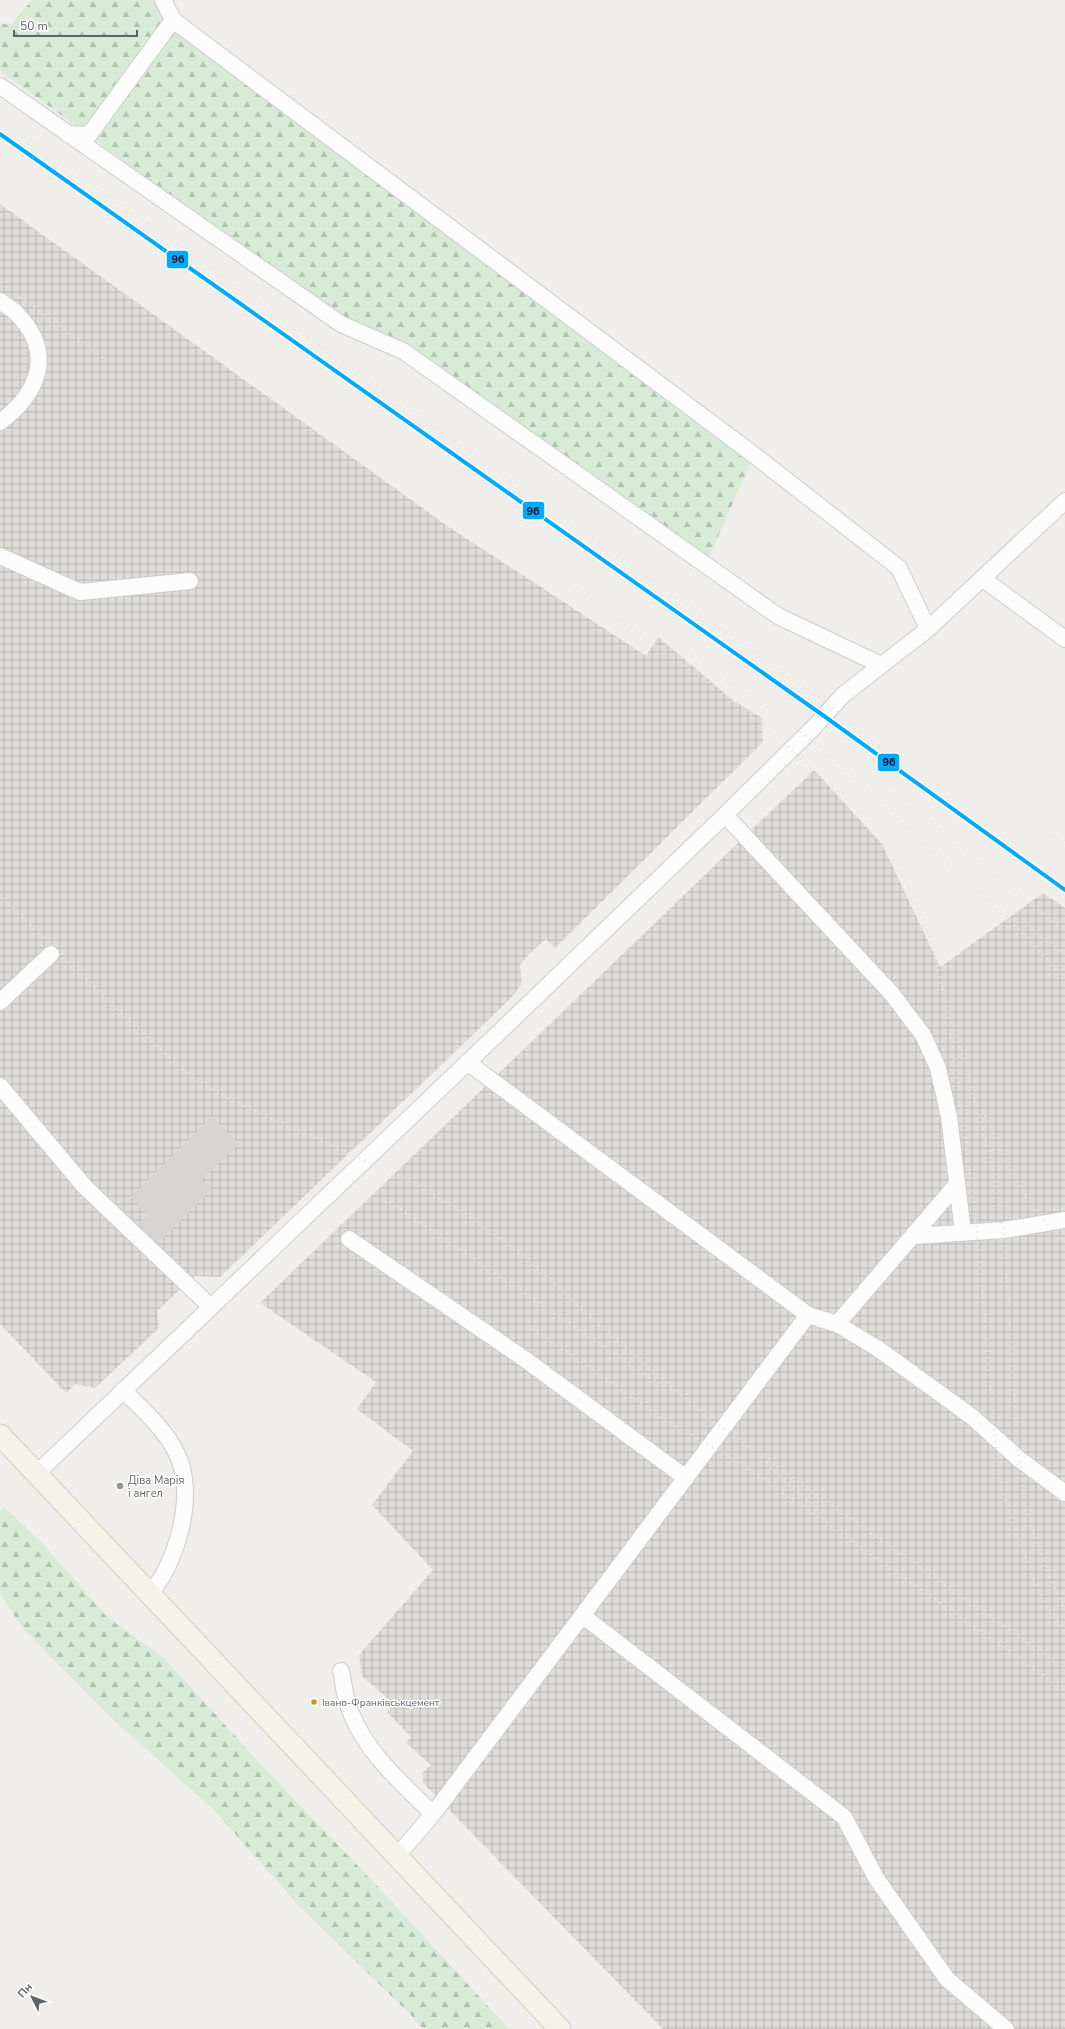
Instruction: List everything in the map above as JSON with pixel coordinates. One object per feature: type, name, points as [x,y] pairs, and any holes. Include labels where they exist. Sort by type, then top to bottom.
[{"type":"main road","points":[[0,1436],[560,2029]]},
{"type":"street","points":[[163,0],[173,20],[754,455],[899,568],[928,629]]},
{"type":"street","points":[[68,134],[89,136],[173,20]]},
{"type":"street","points":[[0,86],[341,324],[403,351],[778,616],[881,665]]},
{"type":"street","points":[[0,301],[18,314],[35,339],[40,364],[33,387],[19,406],[0,422]]},
{"type":"street","points":[[36,1474],[725,815],[815,726],[843,695],[928,629],[1065,501]]},
{"type":"street","points":[[0,556],[80,592],[190,581]]},
{"type":"street","points":[[983,579],[1065,639]]},
{"type":"street","points":[[725,815],[892,994],[923,1035],[938,1068],[949,1117],[963,1232]]},
{"type":"street","points":[[0,1002],[51,954]]},
{"type":"street","points":[[467,1062],[808,1315],[837,1324],[877,1348],[971,1416],[1019,1459],[1065,1493]]},
{"type":"street","points":[[0,1086],[84,1187],[210,1306]]},
{"type":"street","points":[[837,1324],[957,1184]]},
{"type":"street","points":[[914,1236],[1004,1230],[1065,1220]]},
{"type":"street","points":[[349,1239],[526,1360],[686,1478]]},
{"type":"street","points":[[396,1857],[433,1814],[808,1315]]},
{"type":"street","points":[[123,1390],[163,1432],[181,1464],[184,1491],[182,1521],[170,1562],[161,1580],[150,1594]]},
{"type":"street","points":[[583,1616],[844,1816],[876,1878],[947,1979],[1006,2029]]},
{"type":"street","points":[[340,1671],[350,1713],[368,1744],[390,1770],[433,1814]]},
{"type":"shaded area","points":[[0,204],[446,525],[646,656],[658,637],[734,701],[762,718],[763,742],[555,948],[546,939],[529,954],[520,965],[522,984],[510,999],[220,1277],[195,1276],[157,1311],[159,1328],[95,1388],[75,1384],[66,1393],[0,1324]]},
{"type":"shaded area","points":[[814,770],[882,844],[940,967],[1043,893],[1065,908],[1065,2029],[663,2029],[423,1783],[423,1772],[431,1765],[406,1743],[411,1737],[387,1712],[394,1704],[362,1676],[359,1655],[433,1570],[372,1505],[413,1451],[357,1409],[376,1382],[260,1303]]},
{"type":"green space","points":[[32,0],[153,0],[173,20],[754,455],[705,566],[403,351],[341,324],[89,135],[0,71],[0,23],[11,25]]},
{"type":"green space","points":[[4,1507],[44,1545],[107,1617],[165,1659],[266,1770],[379,1888],[509,2029],[423,2029],[410,2014],[301,1908],[214,1810],[107,1714],[21,1626],[0,1593],[0,1510]]},
{"type":"building","points":[[212,1116],[239,1144],[202,1180],[212,1189],[158,1243],[138,1224],[148,1215],[130,1197]]},
{"type":"railway","points":[[0,119],[832,707],[953,809]]},
{"type":"railway","points":[[0,283],[104,358]]},
{"type":"railway","points":[[566,582],[734,701],[832,785],[856,809],[896,864],[913,897],[929,935],[946,1003],[955,1063],[977,1232],[995,1437],[1001,1488],[1031,1574],[1049,1609],[1065,1632]]},
{"type":"railway","points":[[683,648],[804,735],[843,767],[1020,930],[1065,981]]},
{"type":"railway","points":[[893,784],[998,878],[1065,929]]},
{"type":"railway","points":[[1005,810],[1065,842]]},
{"type":"railway","points":[[0,895],[154,1044],[191,1076],[226,1097],[415,1184],[464,1213],[525,1257],[628,1350],[707,1417]]},
{"type":"railway","points":[[1007,911],[1065,954]]},
{"type":"railway","points":[[1054,961],[1065,971]]},
{"type":"railway","points":[[954,1030],[967,1069],[993,1167],[1004,1230],[1017,1441],[1025,1505],[1038,1546],[1061,1603],[1065,1609]]},
{"type":"railway","points":[[983,1110],[999,1148],[1016,1182],[1038,1213],[1065,1243]]},
{"type":"railway","points":[[385,1199],[664,1387]]},
{"type":"railway","points":[[532,1328],[666,1421],[738,1462],[764,1479],[1065,1691]]},
{"type":"railway","points":[[704,1415],[1065,1669]]},
{"type":"railway","points":[[766,1464],[823,1514]]},
{"type":"transit line","name":"96","points":[[0,134],[824,716],[1065,890]]},
{"type":"place","name":"Діва Марія і ангел","points":[[120,1486]]},
{"type":"place","name":"Івано-Франківськцемент","points":[[314,1702]]}]
